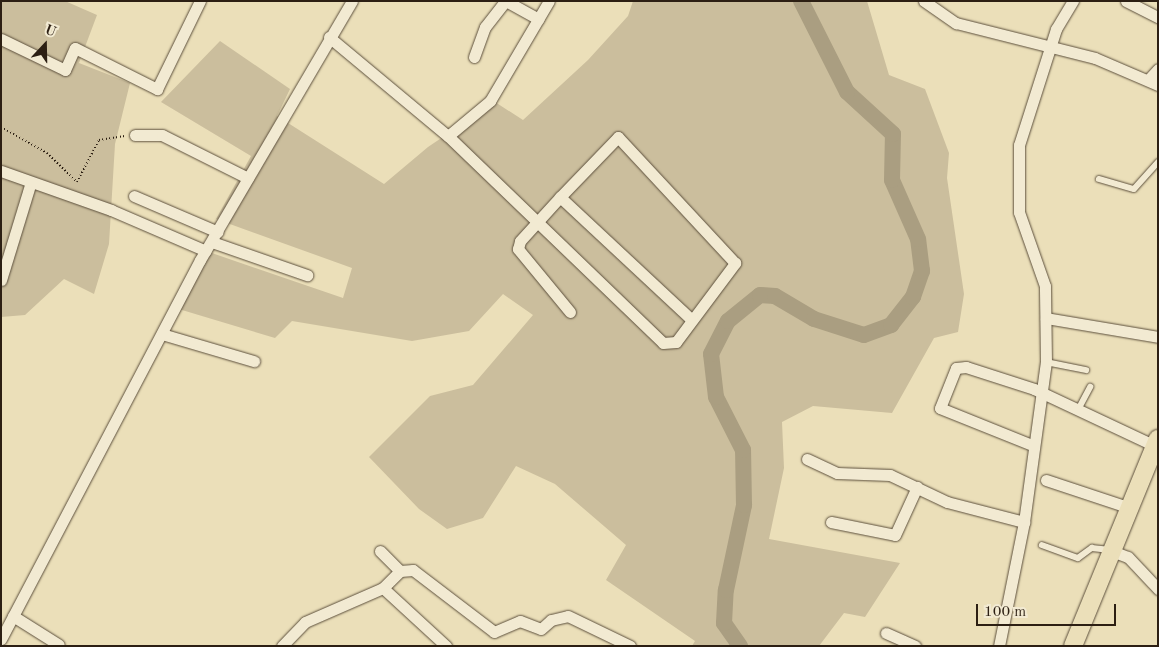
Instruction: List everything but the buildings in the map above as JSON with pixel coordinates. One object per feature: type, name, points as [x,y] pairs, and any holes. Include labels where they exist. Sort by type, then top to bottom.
[{"type":"main road","points":[[1073,646],[1156,443]]},
{"type":"street","points":[[1,39],[64,70],[75,48],[157,88],[200,1]]},
{"type":"street","points":[[1,639],[212,241],[329,37],[352,1]]},
{"type":"street","points":[[474,57],[485,26],[506,1],[538,19]]},
{"type":"street","points":[[448,136],[490,101],[549,1]]},
{"type":"street","points":[[924,1],[956,23],[1095,58],[1154,82],[1158,69]]},
{"type":"street","points":[[999,646],[1024,522],[1032,445],[1043,394],[1046,362],[1045,286],[1019,212],[1016,178],[1023,124],[1050,48],[1073,1]]},
{"type":"street","points":[[1126,1],[1158,17]]},
{"type":"street","points":[[329,37],[448,136],[537,222],[663,343],[676,342],[732,270],[734,258],[622,139],[614,138],[537,222],[518,249],[570,312]]},
{"type":"street","points":[[135,135],[162,135],[248,178]]},
{"type":"street","points":[[1,171],[212,241],[307,275]]},
{"type":"street","points":[[1,280],[32,182]]},
{"type":"street","points":[[134,196],[212,241]]},
{"type":"street","points":[[560,197],[692,320]]},
{"type":"street","points":[[1046,318],[1158,337]]},
{"type":"street","points":[[162,334],[254,361]]},
{"type":"street","points":[[1032,445],[944,410],[940,403],[959,366],[1043,394],[1077,412],[1156,443]]},
{"type":"street","points":[[807,459],[826,471],[890,475],[947,502],[1024,522]]},
{"type":"street","points":[[1046,480],[1130,508]]},
{"type":"street","points":[[832,522],[895,535],[917,487]]},
{"type":"street","points":[[380,551],[400,571]]},
{"type":"street","points":[[1112,551],[1128,557],[1158,589]]},
{"type":"street","points":[[282,646],[304,622],[383,588],[400,571],[413,570],[494,632],[520,621],[541,629],[551,620],[568,616],[630,646]]},
{"type":"street","points":[[383,588],[446,646]]},
{"type":"street","points":[[13,616],[60,645]]},
{"type":"street","points":[[886,633],[915,646]]},
{"type":"lane","points":[[1099,178],[1134,189],[1158,162]]},
{"type":"lane","points":[[1046,362],[1086,370]]},
{"type":"lane","points":[[1077,412],[1090,387]]},
{"type":"lane","points":[[1042,545],[1078,558],[1094,547],[1112,551]]},
{"type":"path","points":[[1,127],[47,153],[77,182],[98,140],[135,135]]},
{"type":"shaded area","points":[[1,1],[65,1],[97,15],[79,63],[130,83],[115,144],[109,244],[94,294],[64,279],[25,315],[1,317]]},
{"type":"shaded area","points":[[633,1],[867,1],[889,75],[925,89],[949,153],[947,178],[964,294],[958,332],[934,338],[892,413],[813,406],[782,422],[784,468],[769,539],[900,563],[865,617],[844,613],[819,646],[692,646],[695,641],[606,580],[626,545],[555,484],[516,466],[483,518],[447,529],[419,509],[369,457],[430,396],[473,385],[533,315],[503,294],[469,331],[412,341],[292,321],[275,338],[172,307],[206,251],[343,298],[352,268],[216,219],[251,156],[161,102],[220,41],[290,89],[277,116],[384,184],[428,147],[495,102],[523,120],[588,60],[628,16]]},
{"type":"waterway","points":[[740,646],[724,623],[726,590],[744,505],[743,450],[716,397],[711,354],[728,321],[760,295],[775,296],[814,319],[864,335],[891,325],[913,297],[922,271],[918,239],[892,180],[893,134],[847,92],[801,1]]}]
